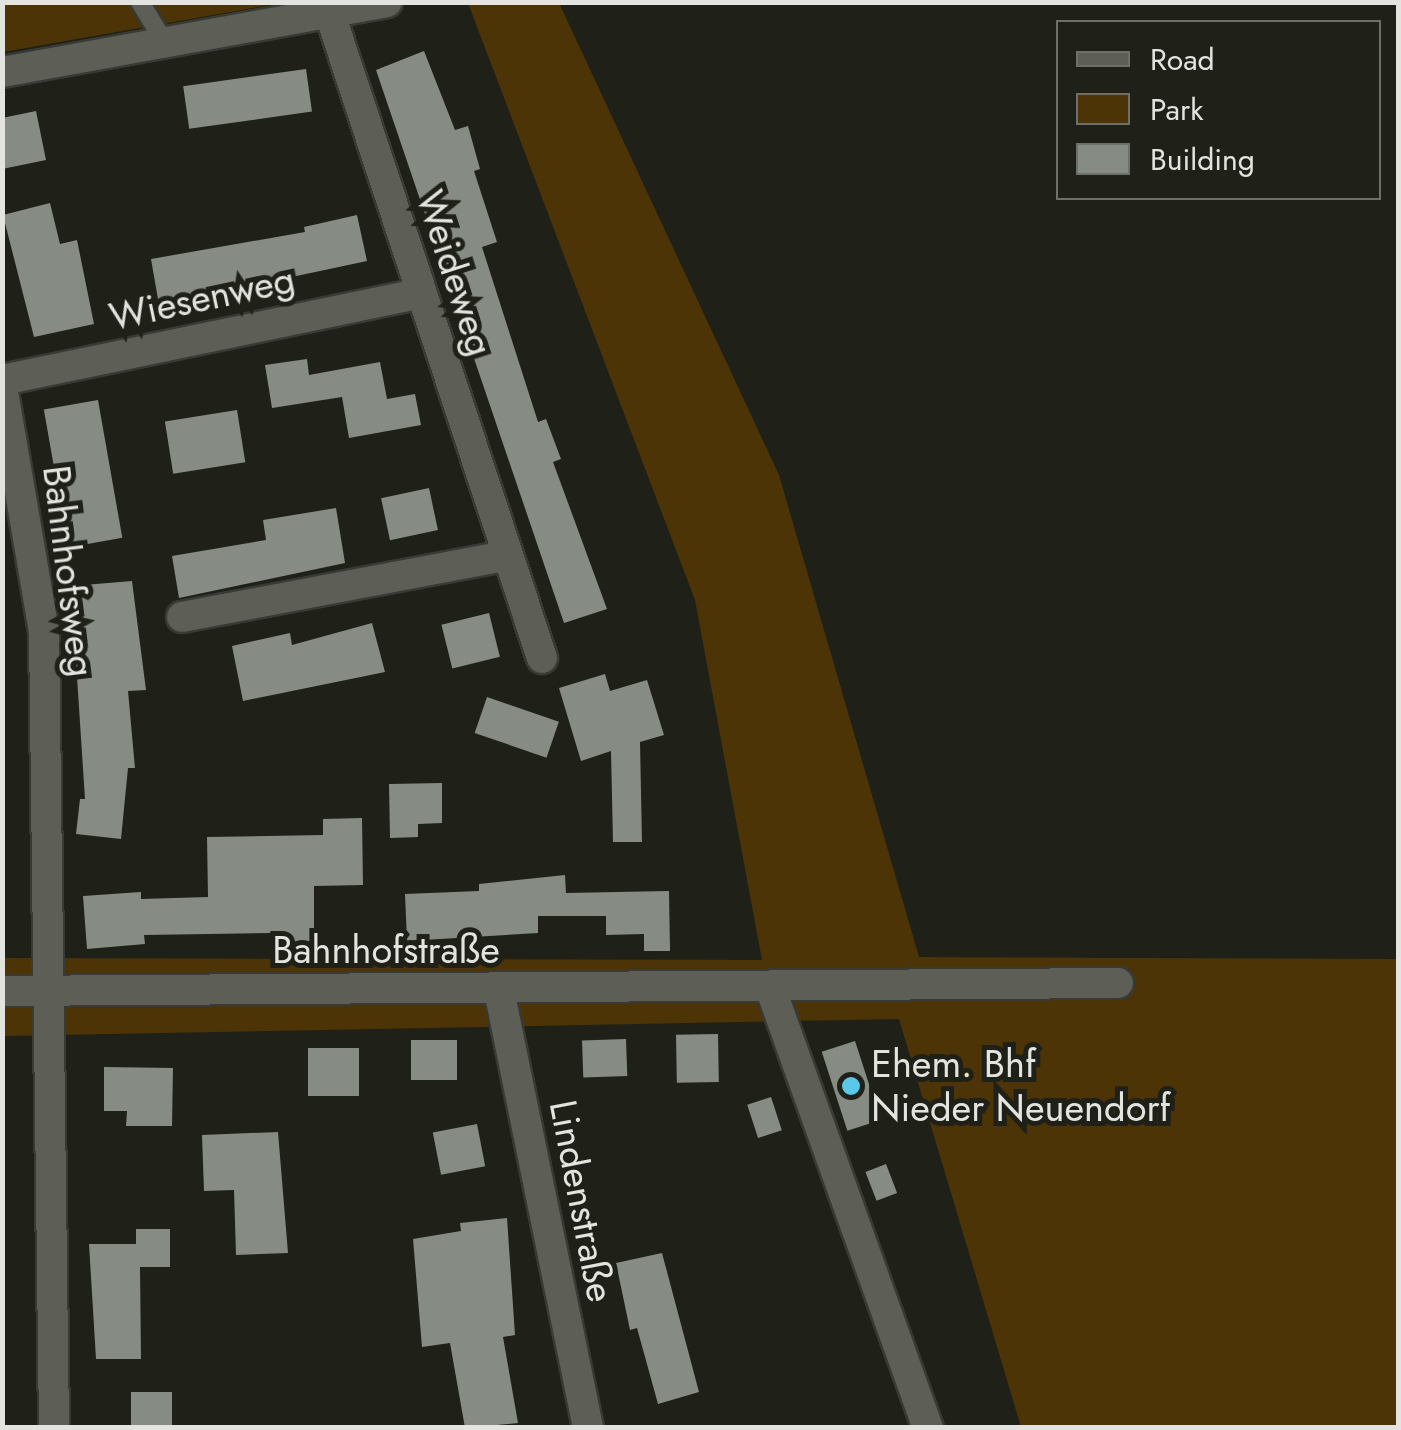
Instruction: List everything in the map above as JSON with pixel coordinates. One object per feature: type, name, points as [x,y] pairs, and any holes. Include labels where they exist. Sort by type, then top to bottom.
[{"type":"street","points":[[2,72],[386,2]]},
{"type":"street","name":"Weideweg","points":[[330,14],[418,294],[542,658]]},
{"type":"street","name":"Wiesenweg","points":[[2,383],[418,294]]},
{"type":"street","name":"Bahnhofsweg","points":[[2,383],[44,632],[54,1428]]},
{"type":"street","points":[[182,617],[505,556]]},
{"type":"street","name":"Bahnhofstraße","points":[[2,991],[1118,983]]},
{"type":"street","points":[[770,987],[928,1428]]},
{"type":"street","name":"Lindenstraße","points":[[499,990],[588,1428]]},
{"type":"lane","points":[[140,2],[165,44]]},
{"type":"green space","points":[[3,3],[281,3],[3,52]]},
{"type":"green space","points":[[468,3],[559,3],[779,475],[919,957],[1398,959],[1398,1427],[1021,1427],[899,1019],[3,1036],[2,958],[762,960],[695,600]]},
{"type":"building","points":[[424,51],[455,130],[468,126],[480,169],[474,171],[497,242],[482,247],[538,422],[546,419],[561,459],[553,462],[607,609],[564,623],[376,70]]},
{"type":"building","points":[[306,69],[312,112],[189,129],[183,86]]},
{"type":"building","points":[[36,111],[46,160],[2,169],[2,118]]},
{"type":"building","points":[[50,203],[60,244],[77,240],[94,324],[34,337],[3,215]]},
{"type":"building","points":[[357,215],[367,261],[159,305],[151,259],[305,232],[304,227]]},
{"type":"building","points":[[307,359],[309,375],[380,362],[387,399],[415,394],[421,425],[349,438],[342,397],[272,408],[265,365]]},
{"type":"building","points":[[98,400],[122,538],[68,547],[44,410]]},
{"type":"building","points":[[237,410],[245,462],[173,474],[165,421]]},
{"type":"building","points":[[429,488],[438,530],[390,540],[381,498]]},
{"type":"building","points":[[336,508],[345,563],[179,598],[172,556],[266,540],[263,520]]},
{"type":"building","points":[[132,581],[146,690],[128,691],[135,768],[128,768],[121,839],[76,834],[80,799],[85,799],[73,616],[63,617],[60,587]]},
{"type":"building","points":[[489,613],[500,657],[452,669],[441,625]]},
{"type":"building","points":[[372,623],[385,672],[243,701],[232,646],[290,633],[292,645]]},
{"type":"building","points":[[605,674],[610,691],[647,680],[664,735],[640,742],[642,842],[613,842],[611,751],[581,761],[559,688]]},
{"type":"building","points":[[487,697],[559,722],[546,758],[475,733]]},
{"type":"building","points":[[442,783],[442,823],[418,824],[418,837],[390,838],[389,784]]},
{"type":"building","points":[[362,818],[363,885],[314,886],[314,941],[271,942],[271,933],[144,935],[145,944],[87,949],[83,896],[141,892],[141,899],[208,897],[207,837],[323,835],[323,819]]},
{"type":"building","points":[[565,875],[566,893],[669,891],[670,951],[644,951],[644,934],[606,935],[606,916],[538,916],[538,933],[407,941],[405,894],[479,891],[479,884]]},
{"type":"building","points":[[718,1034],[719,1082],[677,1083],[676,1035]]},
{"type":"building","points":[[626,1039],[627,1076],[583,1078],[582,1041]]},
{"type":"building","points":[[411,1040],[457,1040],[457,1080],[411,1080]]},
{"type":"building","name":"Ehem. Bhf Nieder Neuendorf","points":[[855,1041],[881,1120],[847,1131],[822,1052]]},
{"type":"building","points":[[308,1048],[359,1048],[359,1096],[308,1096]]},
{"type":"building","points":[[104,1067],[173,1068],[172,1126],[126,1126],[127,1111],[104,1111]]},
{"type":"building","points":[[771,1097],[782,1130],[758,1138],[747,1105]]},
{"type":"building","points":[[477,1124],[485,1166],[441,1175],[433,1133]]},
{"type":"building","points":[[278,1132],[288,1253],[236,1255],[234,1190],[204,1191],[202,1135]]},
{"type":"building","points":[[886,1164],[897,1193],[877,1201],[865,1172]]},
{"type":"building","points":[[507,1218],[515,1335],[503,1337],[518,1423],[465,1428],[450,1343],[422,1347],[413,1239],[461,1231],[460,1223]]},
{"type":"building","points":[[136,1229],[170,1229],[170,1267],[140,1267],[141,1359],[96,1359],[89,1244],[136,1244]]},
{"type":"building","points":[[662,1253],[699,1392],[658,1404],[637,1328],[630,1330],[616,1263]]},
{"type":"building","points":[[131,1392],[172,1392],[172,1428],[131,1428]]},
{"type":"place","name":"Ehem. Bhf Nieder Neuendorf","points":[[851,1086]]}]
